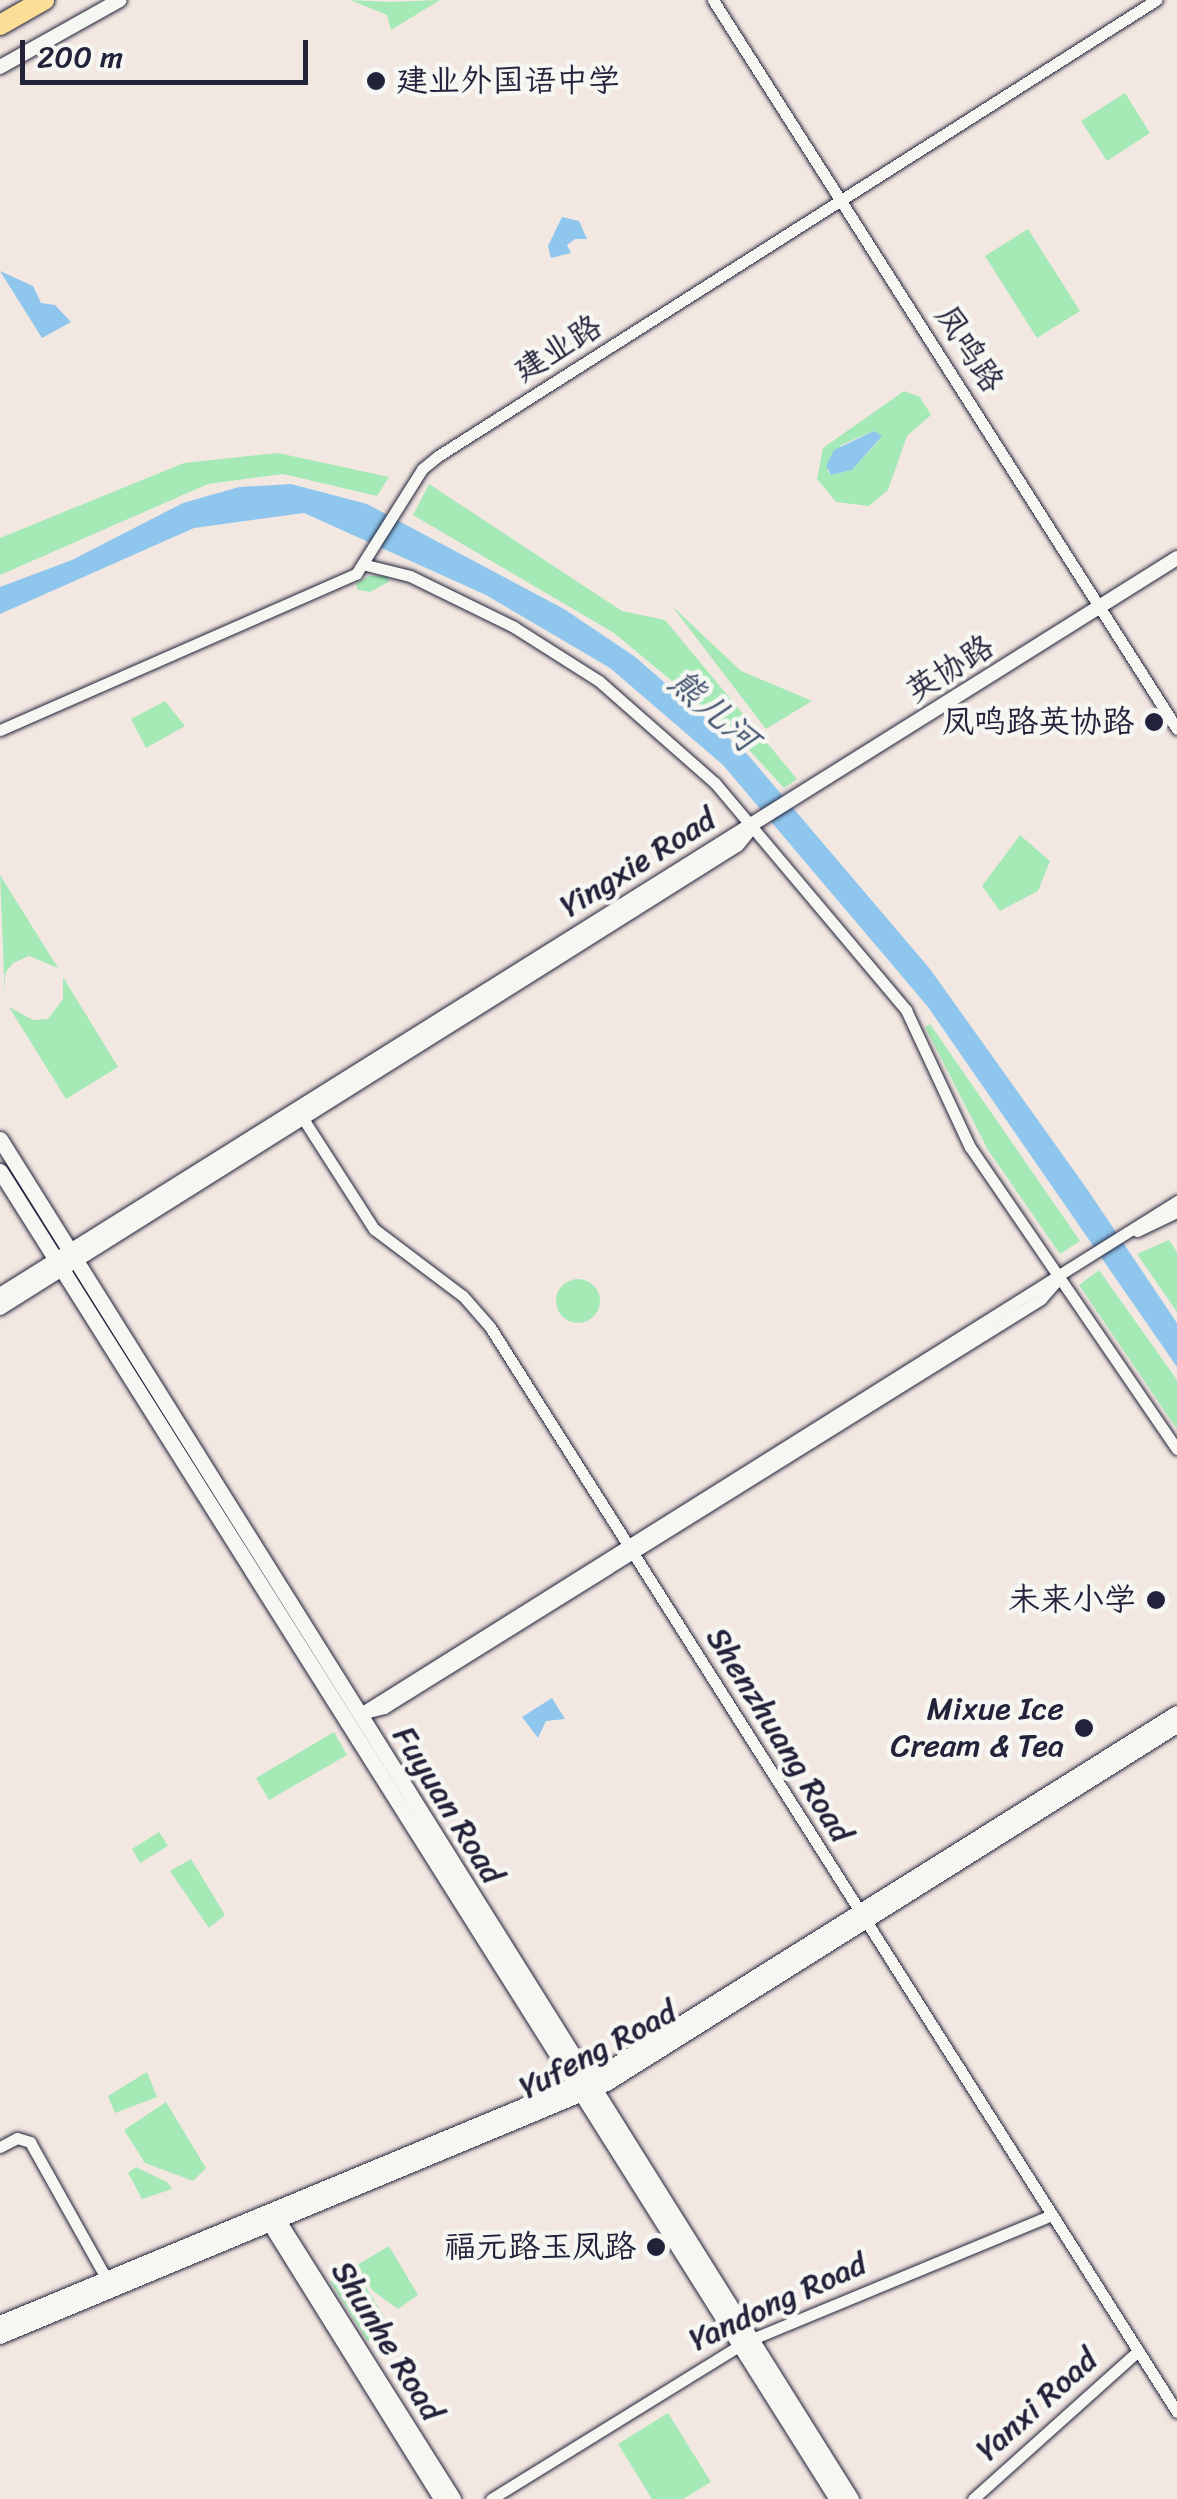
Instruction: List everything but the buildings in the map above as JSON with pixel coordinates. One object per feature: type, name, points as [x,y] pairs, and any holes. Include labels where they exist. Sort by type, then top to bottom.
[{"type":"highway","points":[[0,24],[44,0]]},
{"type":"main road","name":"Fuyuan Road","points":[[0,1139],[66,1260],[745,2342],[837,2499]]},
{"type":"main road","name":"Fuyuan Road","points":[[0,1171],[66,1260],[359,1714],[586,2088]]},
{"type":"main road","name":"Fuyuan Road","points":[[745,2342],[851,2499]]},
{"type":"street","points":[[0,67],[120,0]]},
{"type":"street","name":"凤鸣路","points":[[713,0],[1177,729]]},
{"type":"street","name":"建业路","points":[[366,565],[396,509],[438,456],[841,205],[1156,0]]},
{"type":"street","name":"英协路","points":[[756,824],[1177,558]]},
{"type":"street","points":[[0,730],[293,606],[366,565],[410,576],[498,618],[599,681],[704,770],[756,824],[906,1010],[962,1134],[1177,1450]]},
{"type":"street","name":"Yingxie Road","points":[[0,1295],[66,1260],[302,1117],[737,845],[756,824]]},
{"type":"street","name":"Yingxie Road","points":[[0,1308],[66,1260],[756,824]]},
{"type":"street","name":"Shenzhuang Road","points":[[302,1117],[367,1220],[464,1296],[490,1326],[1177,2412]]},
{"type":"street","points":[[359,1714],[384,1708],[628,1549],[1041,1298],[1059,1278],[1177,1201]]},
{"type":"street","points":[[1133,1232],[1177,1212]]},
{"type":"street","name":"Yufeng Road","points":[[862,1918],[1177,1713]]},
{"type":"street","name":"Yufeng Road","points":[[0,2338],[586,2088],[1177,1726]]},
{"type":"street","points":[[0,2147],[17,2138],[30,2142],[108,2280]]},
{"type":"street","name":"Yandong Road","points":[[491,2499],[745,2342],[1052,2215]]},
{"type":"street","name":"Yufeng Road","points":[[0,2323],[273,2219]]},
{"type":"street","name":"Shunhe Road","points":[[273,2219],[442,2499]]},
{"type":"street","name":"Shunhe Road","points":[[273,2219],[454,2499]]},
{"type":"street","name":"Yanxi Road","points":[[973,2499],[1138,2350]]},
{"type":"green space","points":[[350,0],[440,0],[391,30],[387,15]]},
{"type":"green space","points":[[1125,93],[1150,133],[1107,161],[1081,121]]},
{"type":"green space","points":[[1028,229],[1080,311],[1037,338],[985,256]]},
{"type":"green space","points":[[904,391],[920,397],[931,415],[907,436],[888,490],[869,506],[836,502],[817,479],[823,448]],"holes":[[[874,431],[879,440],[852,470],[831,475],[827,470],[841,445]]]},
{"type":"green space","points":[[278,453],[389,477],[377,496],[283,474],[208,484],[0,575],[0,538],[184,463]]},
{"type":"green space","points":[[429,484],[622,611],[665,620],[797,779],[784,788],[731,730],[614,633],[413,515]]},
{"type":"green space","points":[[369,576],[386,576],[390,581],[370,592],[358,590],[356,584]]},
{"type":"green space","points":[[672,606],[741,671],[812,701],[766,729]]},
{"type":"green space","points":[[165,701],[185,726],[146,748],[131,719]]},
{"type":"green space","points":[[1020,835],[1050,861],[1038,891],[1000,911],[982,886]]},
{"type":"green space","points":[[0,875],[58,968],[29,956],[13,963],[5,973],[5,999]]},
{"type":"green space","points":[[63,977],[118,1067],[66,1099],[9,1007],[33,1020],[48,1019],[63,999]]},
{"type":"green space","points":[[930,1024],[1080,1241],[1060,1254],[988,1150],[925,1027]]},
{"type":"green space","points":[[1169,1240],[1177,1252],[1177,1312],[1137,1254]]},
{"type":"green space","points":[[1099,1270],[1177,1380],[1177,1429],[1079,1285]]},
{"type":"green space","points":[[578,1279],[594,1285],[600,1301],[594,1317],[578,1323],[562,1317],[556,1301],[562,1285]]},
{"type":"green space","points":[[334,1732],[347,1755],[269,1800],[256,1778]]},
{"type":"green space","points":[[159,1832],[168,1846],[140,1863],[132,1849]]},
{"type":"green space","points":[[191,1859],[225,1915],[209,1928],[170,1871]]},
{"type":"green space","points":[[147,2072],[157,2097],[115,2113],[108,2096]]},
{"type":"green space","points":[[166,2102],[206,2168],[193,2181],[145,2163],[124,2130]]},
{"type":"green space","points":[[136,2167],[167,2182],[172,2189],[142,2199],[128,2173]]},
{"type":"green space","points":[[389,2246],[418,2295],[398,2309],[373,2291],[357,2265]]},
{"type":"green space","points":[[353,2266],[391,2328],[368,2342],[330,2281]]},
{"type":"green space","points":[[668,2413],[711,2482],[683,2499],[652,2499],[618,2444]]},
{"type":"water","points":[[562,217],[579,221],[587,239],[575,239],[567,245],[571,253],[551,258],[548,246]]},
{"type":"water","points":[[0,271],[33,286],[41,303],[55,305],[71,322],[42,338]]},
{"type":"water","points":[[874,431],[882,436],[852,470],[831,475],[826,466],[834,450]]},
{"type":"water","points":[[291,484],[367,504],[564,609],[634,656],[748,755],[930,969],[1087,1189],[1177,1323],[1177,1367],[928,1007],[723,765],[610,668],[486,595],[304,513],[194,528],[0,614],[0,587],[72,560],[183,503],[239,487]]},
{"type":"water","points":[[552,1698],[565,1719],[546,1721],[538,1738],[522,1717]]},
{"type":"place","name":"建业外国语中学","points":[[376,81]]},
{"type":"place","name":"凤鸣路英协路","points":[[1154,722]]},
{"type":"place","name":"未来小学","points":[[1156,1600]]},
{"type":"place","name":"Mixue Ice Cream & Tea","points":[[1084,1728]]},
{"type":"place","name":"福元路玉凤路","points":[[656,2247]]},
{"type":"water label","name":"熊儿河","points":[[714,710]]}]
